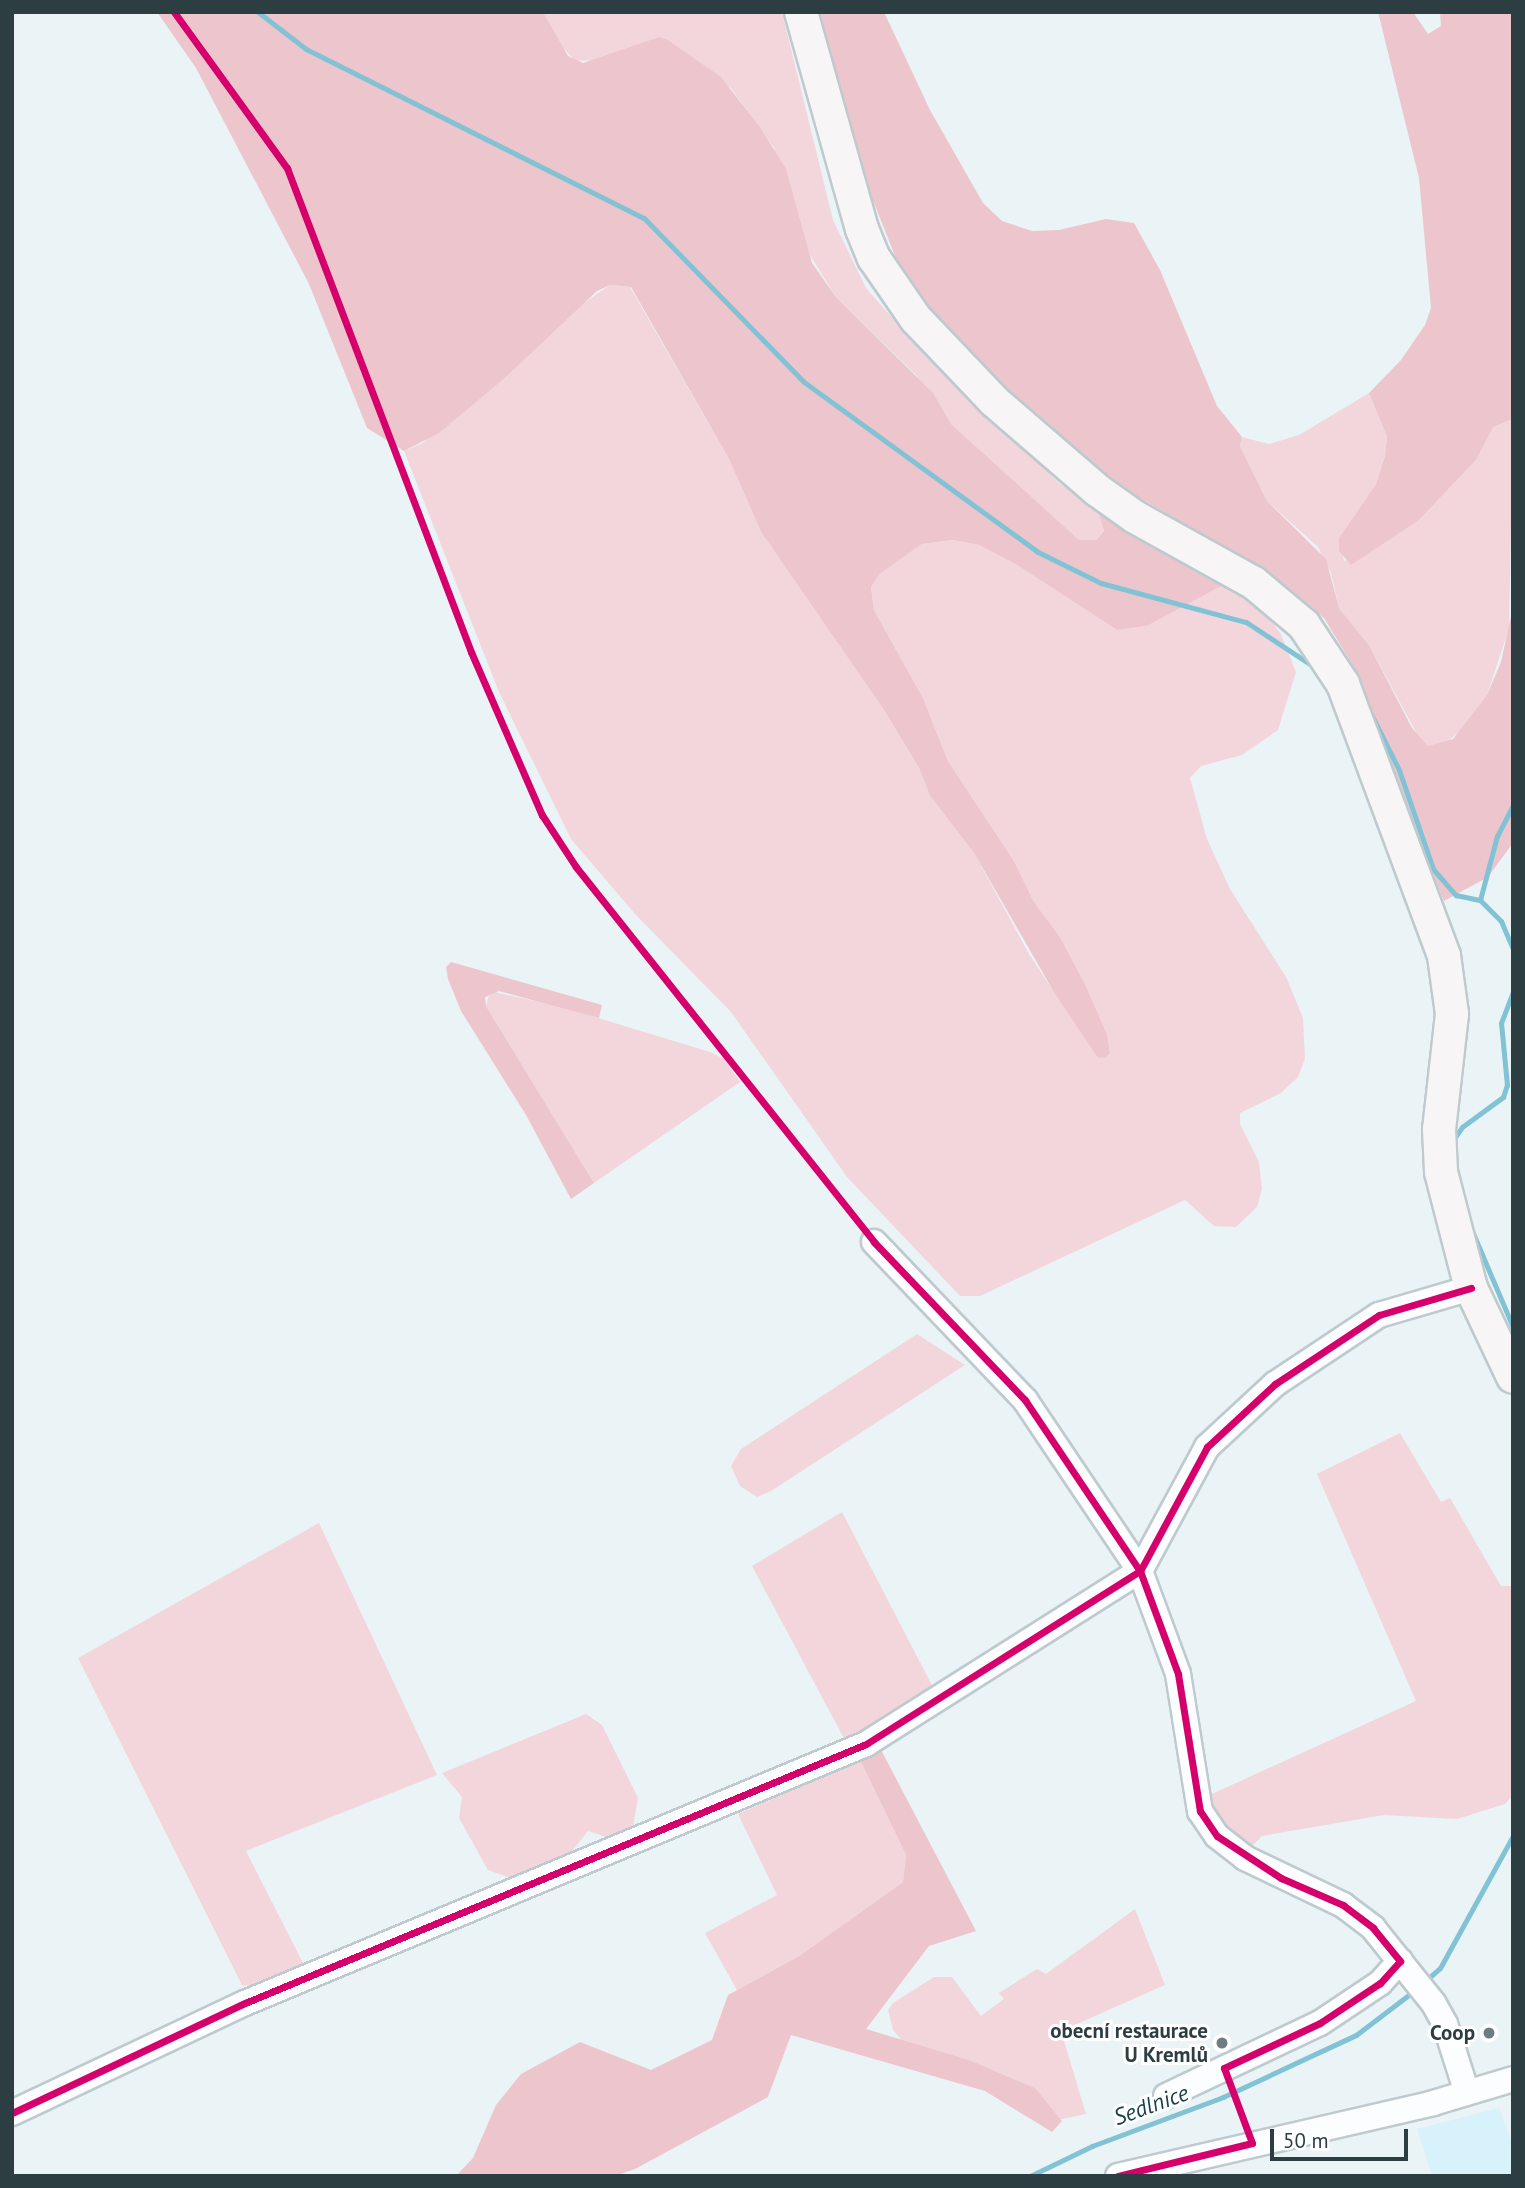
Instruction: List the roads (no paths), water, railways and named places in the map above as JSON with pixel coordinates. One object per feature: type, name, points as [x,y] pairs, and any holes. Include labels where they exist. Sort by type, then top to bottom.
[{"type":"main road","points":[[801,12],[862,229],[892,286],[924,328],[994,401],[1097,490],[1135,517],[1254,583],[1304,625],[1343,684],[1444,956],[1452,1014],[1439,1156],[1448,1209],[1471,1288],[1513,1377]]},
{"type":"street","points":[[874,1242],[1025,1400],[1140,1571],[1178,1674],[1200,1811],[1217,1836],[1245,1858],[1343,1905],[1373,1928],[1434,2004],[1445,2024],[1467,2093]]},
{"type":"street","points":[[12,2113],[245,2003],[866,1744],[1140,1571],[1207,1447],[1247,1406],[1379,1314],[1471,1288]]},
{"type":"street","points":[[1166,2096],[1321,2023],[1405,1966]]},
{"type":"street","points":[[1118,2176],[1467,2093],[1513,2079]]},
{"type":"waterway","points":[[258,12],[306,49],[644,218],[804,382],[1038,552],[1101,583],[1246,622],[1316,668]]},
{"type":"waterway","points":[[1369,710],[1399,770],[1433,869],[1456,895],[1480,900]]},
{"type":"waterway","points":[[1513,805],[1497,836],[1480,900],[1501,921],[1513,949]]},
{"type":"waterway","points":[[1453,1140],[1462,1127],[1503,1097],[1507,1085],[1501,1023],[1513,992]]},
{"type":"waterway","points":[[1472,1231],[1513,1327]]},
{"type":"waterway","name":"Sedlnice","points":[[1424,1982],[1440,1968],[1513,1836]]},
{"type":"waterway","name":"Sedlnice","points":[[1030,2176],[1092,2146],[1223,2097],[1356,2035],[1414,1991]]},
{"type":"place","name":"Coop","points":[[1489,2033]]},
{"type":"place","name":"obecní restaurace U Kremlů","points":[[1222,2043]]}]
